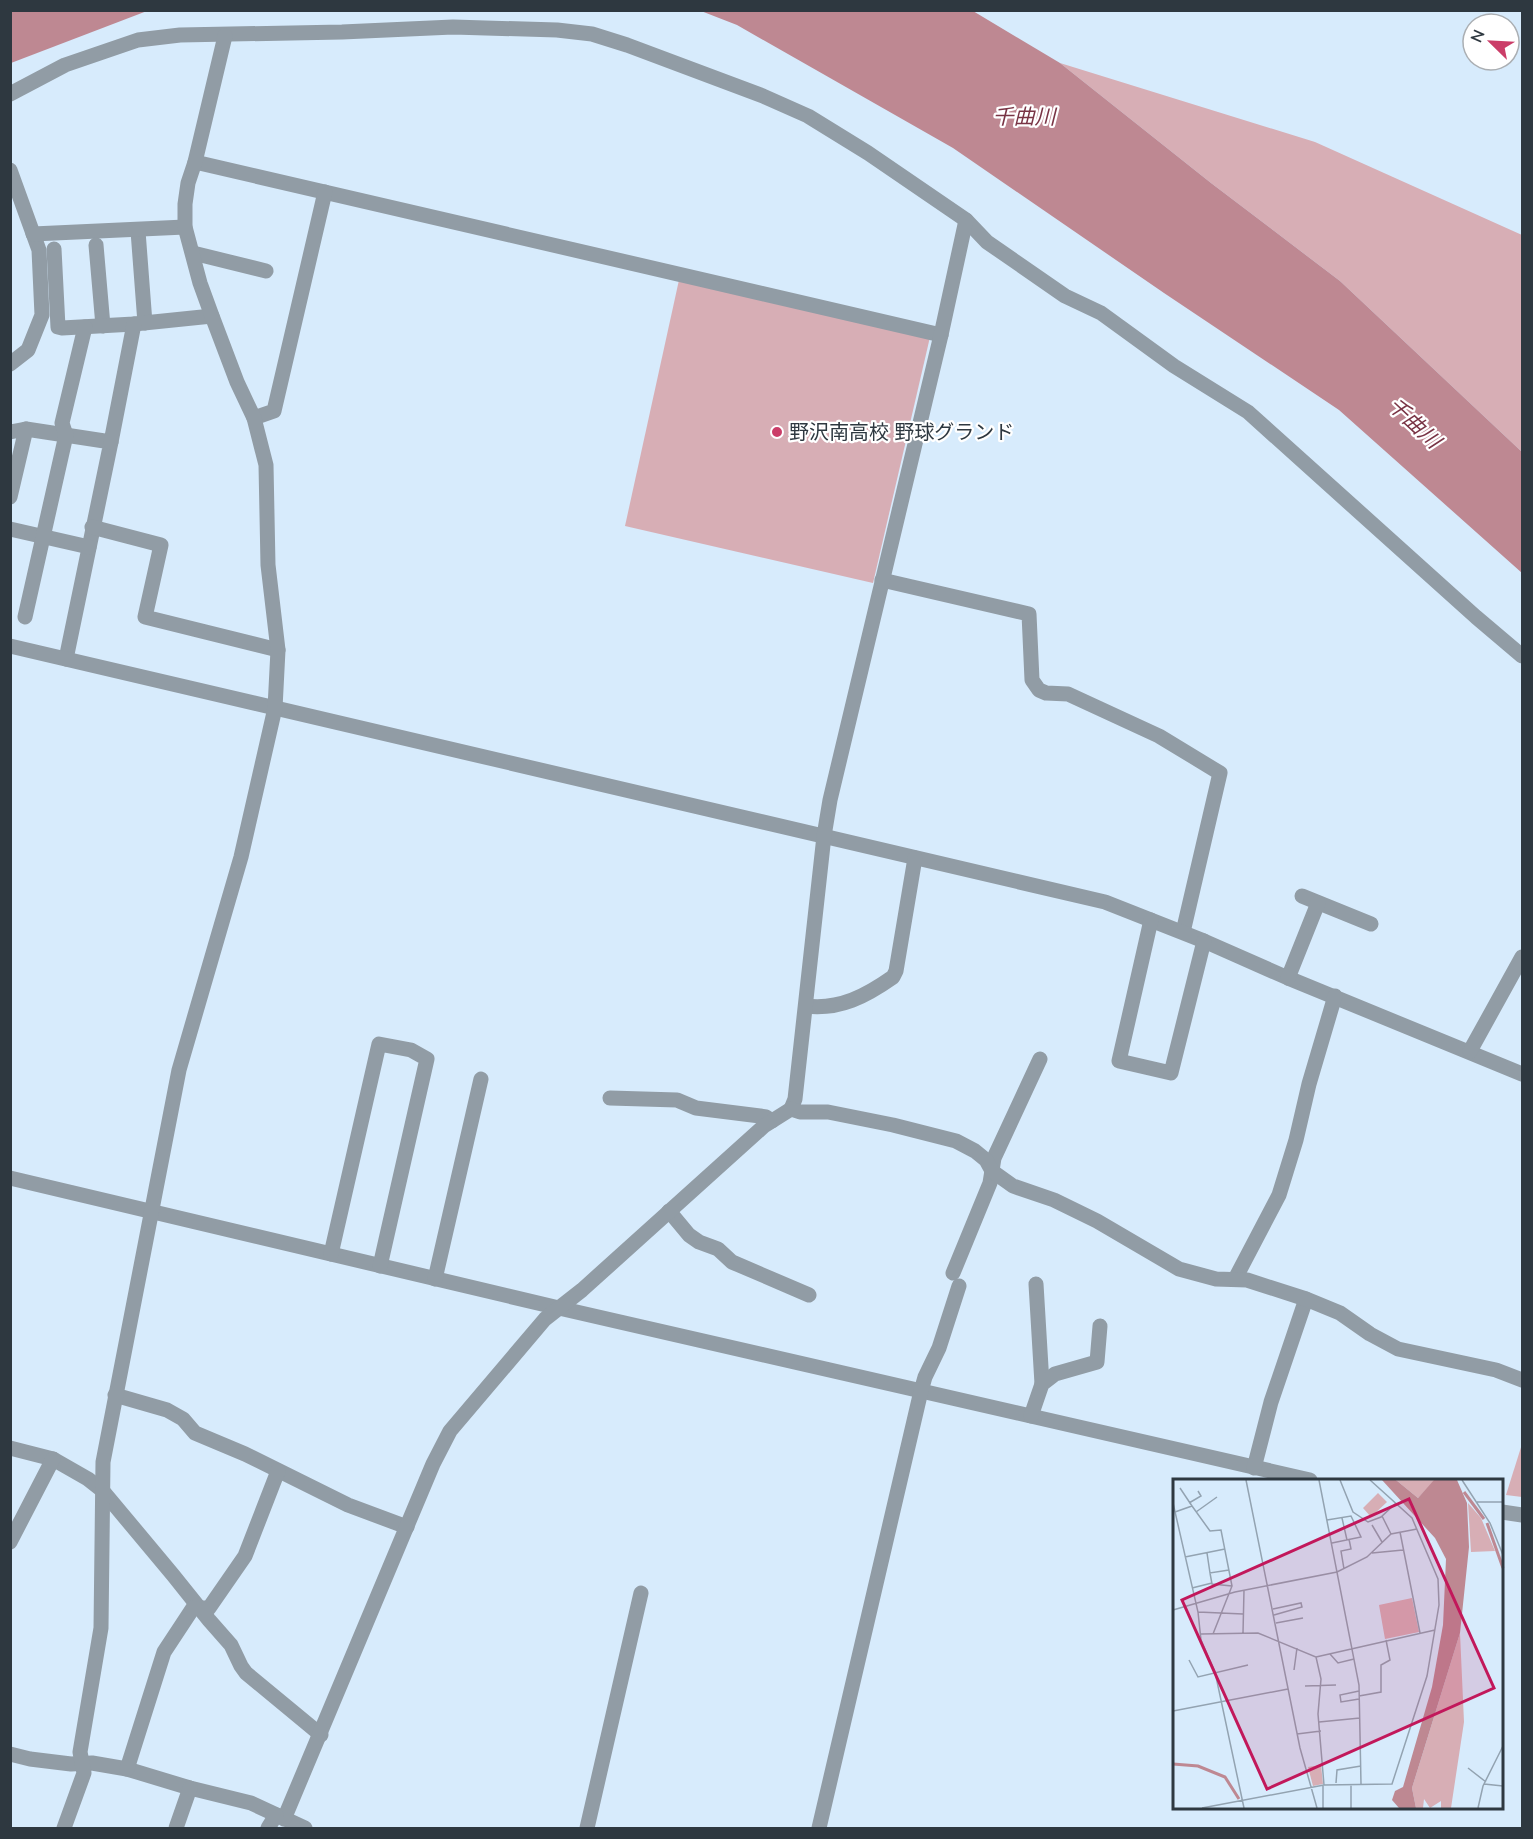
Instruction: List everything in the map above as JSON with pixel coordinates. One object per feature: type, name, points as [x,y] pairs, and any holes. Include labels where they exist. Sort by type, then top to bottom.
[{"type":"street","points":[[10,94],[65,65],[138,40],[180,36],[453,27],[557,30],[592,34],[763,96],[808,116],[868,153],[966,220],[987,242],[1065,296],[1101,313],[1174,366],[1248,412],[1522,656]]},
{"type":"street","points":[[64,1828],[84,1773],[80,1752],[101,1628],[103,1462],[179,1070],[241,856],[275,708],[278,650],[268,566],[266,465],[254,418],[237,382],[200,283],[185,227],[184,204],[188,183],[225,36]]},
{"type":"street","points":[[195,162],[941,335]]},
{"type":"street","points":[[10,170],[39,250],[42,315],[28,350],[10,364]]},
{"type":"street","points":[[254,418],[274,411],[325,192]]},
{"type":"street","points":[[268,1828],[280,1817],[321,1735],[433,1464],[450,1431],[545,1319],[772,1121],[791,1109],[795,1099],[830,800],[941,335],[966,220]]},
{"type":"street","points":[[33,234],[138,231],[185,227]]},
{"type":"street","points":[[66,659],[92,527],[140,324],[138,231]]},
{"type":"street","points":[[96,245],[103,326]]},
{"type":"street","points":[[54,249],[58,327],[140,324],[212,316]]},
{"type":"street","points":[[193,253],[267,271]]},
{"type":"street","points":[[25,617],[66,435],[63,423],[85,327]]},
{"type":"street","points":[[10,432],[26,429],[111,442]]},
{"type":"street","points":[[10,497],[26,429]]},
{"type":"street","points":[[92,527],[161,545],[145,617],[278,650]]},
{"type":"street","points":[[10,529],[89,547]]},
{"type":"street","points":[[882,580],[1029,614],[1032,680],[1035,686],[1046,693],[1068,694],[1159,736],[1220,773],[1183,933]]},
{"type":"street","points":[[10,646],[1105,902],[1522,1071]]},
{"type":"street","points":[[806,1006],[847,1004],[893,977],[896,971],[915,858]]},
{"type":"street","points":[[1302,896],[1371,924]]},
{"type":"street","points":[[1288,978],[1318,903]]},
{"type":"street","points":[[1151,920],[1119,1060],[1171,1073],[1204,941]]},
{"type":"street","points":[[1470,1051],[1522,957]]},
{"type":"street","points":[[1235,1279],[1279,1195],[1335,996]]},
{"type":"street","points":[[331,1254],[379,1044],[411,1050],[427,1059],[380,1266]]},
{"type":"street","points":[[819,1828],[925,1377],[939,1348],[956,1280],[990,1183],[994,1158],[1040,1059]]},
{"type":"street","points":[[435,1279],[481,1079]]},
{"type":"street","points":[[610,1098],[677,1100],[696,1108],[766,1117],[772,1121]]},
{"type":"street","points":[[791,1109],[800,1112],[828,1112],[956,1141],[975,1151],[986,1160],[992,1171],[1012,1186],[1054,1200],[1097,1221],[1179,1269],[1216,1279],[1247,1280],[1306,1299],[1340,1313],[1370,1334],[1398,1349],[1496,1370],[1522,1380]]},
{"type":"street","points":[[10,1178],[559,1308],[1305,1479]]},
{"type":"street","points":[[669,1210],[689,1235],[699,1242],[718,1249],[732,1262],[809,1295]]},
{"type":"street","points":[[1031,1416],[1042,1384],[1036,1284]]},
{"type":"street","points":[[1254,1468],[1270,1402],[1306,1299]]},
{"type":"street","points":[[1042,1384],[1055,1374],[1097,1362],[1100,1326]]},
{"type":"street","points":[[116,1395],[167,1410],[183,1419],[195,1433],[348,1505],[407,1527]]},
{"type":"street","points":[[10,1448],[53,1460],[88,1479],[102,1490],[231,1645],[246,1673],[321,1735]]},
{"type":"street","points":[[10,1542],[53,1460]]},
{"type":"street","points":[[127,1769],[164,1652],[193,1608],[209,1608],[244,1556],[278,1471]]},
{"type":"street","points":[[1503,1512],[1522,1515]]},
{"type":"street","points":[[587,1828],[641,1593]]},
{"type":"street","points":[[10,1754],[30,1759],[92,1763],[127,1769],[251,1803],[305,1828]]},
{"type":"street","points":[[176,1828],[190,1788]]},
{"type":"shaded area","points":[[1060,63],[1315,142],[1522,235],[1522,452],[1340,281],[1211,183]]},
{"type":"shaded area","name":"野沢南高校 野球グランド","points":[[679,280],[930,337],[873,583],[625,526]]},
{"type":"shaded area","points":[[1522,1444],[1522,1497],[1506,1495]]},
{"type":"water","points":[[11,10],[147,10],[147,11],[11,63]]},
{"type":"water","name":"千曲川","points":[[701,11],[973,11],[1060,63],[1211,183],[1340,281],[1522,452],[1522,573],[1339,410],[953,148],[737,25]]},
{"type":"place","name":"野沢南高校 野球グランド","points":[[777,432]]}]
